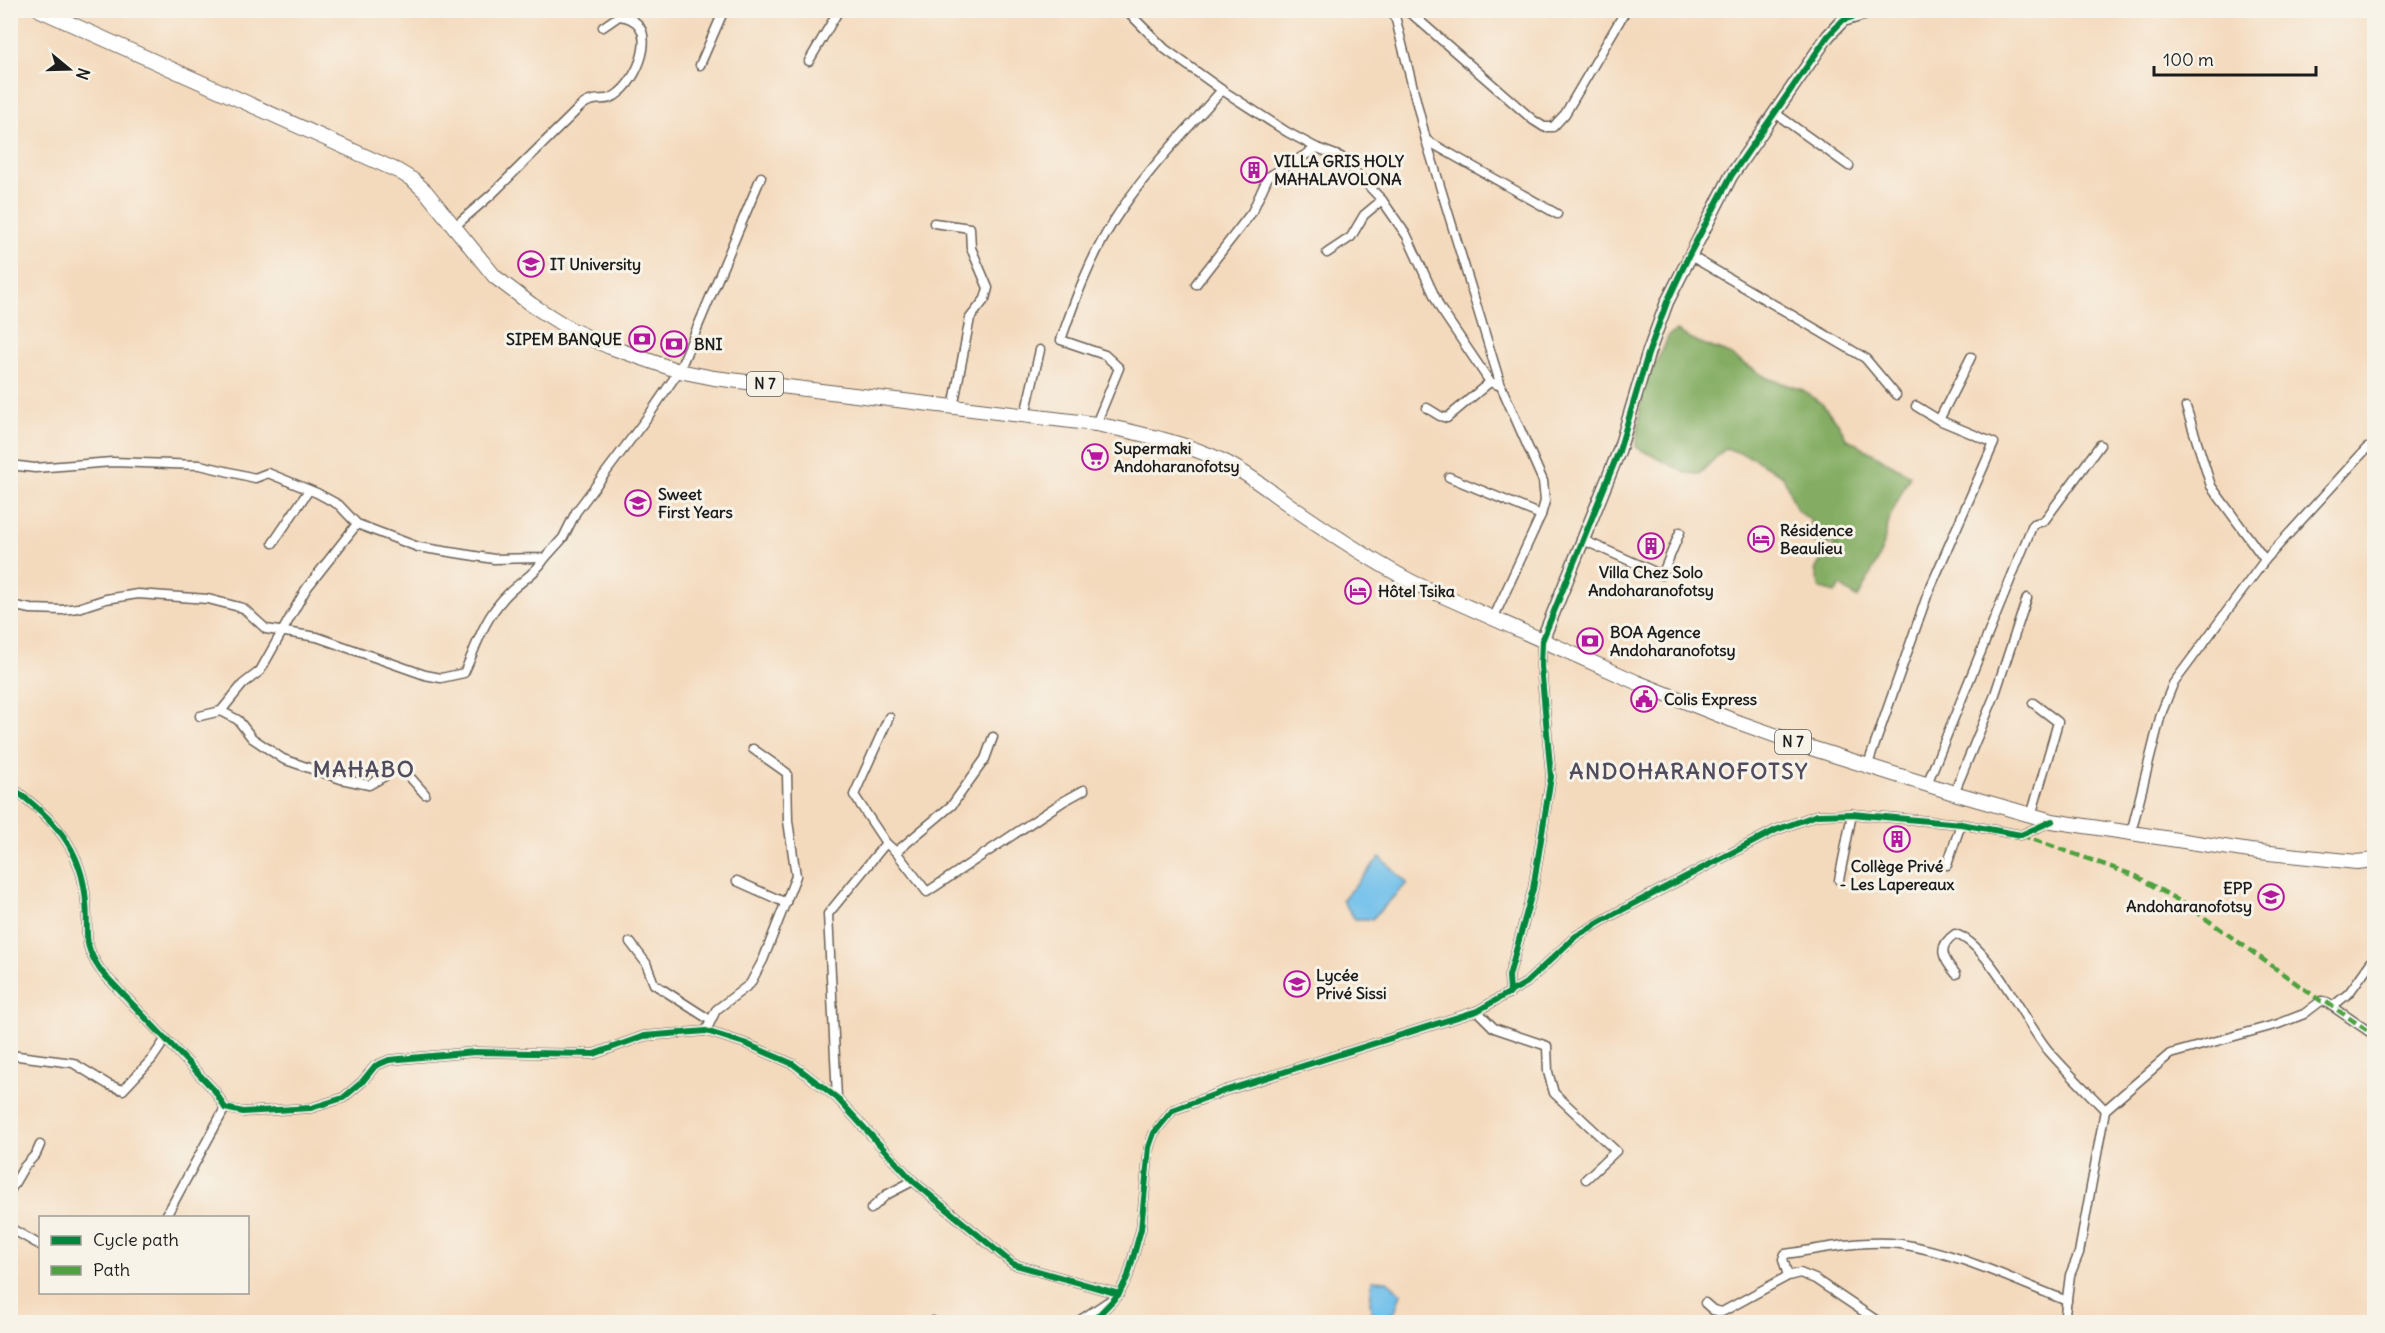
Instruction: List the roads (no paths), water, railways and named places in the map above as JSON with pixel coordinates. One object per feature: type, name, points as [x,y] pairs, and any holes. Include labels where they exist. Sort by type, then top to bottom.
[{"type":"main road","name":"N 7","points":[[40,10],[398,171],[413,180],[426,192],[495,277],[532,305],[570,329],[645,361],[714,378],[1096,424],[1149,436],[1221,460],[1240,470],[1389,570],[1542,641],[1731,720],[1868,767],[2052,821],[2250,851],[2357,862],[2374,860]]},
{"type":"street","points":[[700,65],[724,10]]},
{"type":"street","points":[[809,61],[839,10]]},
{"type":"street","points":[[1126,10],[1165,49],[1222,90],[1287,132],[1317,148],[1341,157],[1382,200],[1407,236],[1440,308],[1490,382],[1501,386]]},
{"type":"street","points":[[1390,10],[1396,20],[1426,140],[1501,386],[1543,481],[1545,501],[1541,515],[1493,619]]},
{"type":"street","points":[[1403,10],[1414,13],[1533,120],[1544,127],[1553,128],[1565,114],[1626,10]]},
{"type":"street","points":[[1510,993],[1509,976],[1533,889],[1551,777],[1541,666],[1542,641],[1619,451],[1666,302],[1731,177],[1828,36],[1843,20],[1876,10]]},
{"type":"street","points":[[455,226],[492,194],[578,109],[590,101],[612,98],[621,92],[633,76],[645,41],[642,27],[630,17],[619,16],[603,27]]},
{"type":"street","points":[[1096,424],[1119,368],[1105,355],[1060,340],[1080,284],[1113,222],[1149,173],[1222,90]]},
{"type":"street","points":[[1775,113],[1849,166]]},
{"type":"street","points":[[1426,140],[1557,214]]},
{"type":"street","points":[[1196,284],[1252,212],[1268,177],[1317,148]]},
{"type":"street","points":[[10,605],[31,609],[62,610],[138,594],[208,599],[243,608],[266,629],[317,637],[425,675],[441,678],[464,673],[487,617],[506,595],[540,567],[563,538],[576,512],[679,371],[761,177]]},
{"type":"street","points":[[1327,253],[1351,237],[1364,216],[1382,200]]},
{"type":"street","points":[[934,223],[970,228],[971,248],[988,288],[985,299],[970,318],[953,408]]},
{"type":"street","points":[[1689,255],[1865,358],[1896,395]]},
{"type":"street","points":[[1025,415],[1040,350]]},
{"type":"street","points":[[1939,420],[1971,357]]},
{"type":"street","points":[[1427,408],[1447,418],[1490,382]]},
{"type":"street","points":[[1868,767],[1928,593],[1994,443],[1939,420],[1916,406]]},
{"type":"street","points":[[2186,407],[2211,486],[2265,560]]},
{"type":"street","points":[[1927,784],[2032,524],[2044,521],[2100,445]]},
{"type":"street","points":[[2131,833],[2161,714],[2173,684],[2265,560],[2367,448]]},
{"type":"street","points":[[10,465],[35,468],[112,462],[200,465],[255,478],[268,473],[339,505],[357,524],[418,547],[494,560],[546,558]]},
{"type":"street","points":[[1449,477],[1541,515]]},
{"type":"street","points":[[273,543],[309,490]]},
{"type":"street","points":[[200,716],[221,711],[243,684],[260,671],[306,589],[357,524]]},
{"type":"street","points":[[1582,540],[1662,574],[1680,532]]},
{"type":"street","points":[[1954,793],[1994,697],[2027,598]]},
{"type":"street","points":[[2031,816],[2058,722],[2033,704]]},
{"type":"street","points":[[221,711],[238,720],[252,738],[283,759],[341,779],[369,784],[401,767],[425,794]]},
{"type":"street","points":[[889,717],[854,795],[886,843],[896,852],[927,892],[1084,790]]},
{"type":"street","points":[[896,852],[952,805],[985,759],[993,737]]},
{"type":"street","points":[[706,1031],[716,1010],[750,984],[763,960],[796,876],[788,821],[787,773],[753,749]]},
{"type":"street","points":[[10,810],[13,799],[11,785]]},
{"type":"street","points":[[11,785],[37,806],[74,850],[81,869],[86,903],[85,934],[89,954],[101,971],[215,1091],[225,1108],[243,1112],[311,1108],[343,1098],[362,1082],[375,1066],[389,1060],[475,1052],[594,1054],[644,1036],[706,1031],[744,1043],[793,1064],[837,1098],[913,1181],[1013,1264],[1119,1294]]},
{"type":"street","points":[[1839,880],[1852,814]]},
{"type":"street","points":[[1092,1323],[1119,1294],[1131,1267],[1141,1229],[1149,1147],[1154,1132],[1173,1110],[1224,1090],[1477,1011],[1526,983],[1576,936],[1776,830],[1817,815],[1852,814],[1960,824],[2021,835],[2052,821]]},
{"type":"street","points":[[1947,865],[1960,824]]},
{"type":"street","points":[[837,1098],[828,914],[886,843]]},
{"type":"street","points":[[737,881],[786,903]]},
{"type":"street","points":[[1956,974],[1944,958],[1943,948],[1947,939],[1955,934],[1968,940],[2001,978],[2047,1049],[2105,1110]]},
{"type":"street","points":[[630,942],[646,963],[654,984],[710,1020]]},
{"type":"street","points":[[2333,1006],[2349,993],[2374,958]]},
{"type":"street","points":[[2064,1323],[2070,1275],[2079,1253],[2105,1110],[2170,1054],[2278,1024],[2304,1014],[2321,1002],[2333,1006],[2374,1035]]},
{"type":"street","points":[[1477,1011],[1494,1028],[1547,1046],[1548,1072],[1554,1093],[1616,1151],[1586,1179]]},
{"type":"street","points":[[10,1055],[73,1063],[109,1085],[123,1090],[152,1059],[165,1040]]},
{"type":"street","points":[[166,1216],[225,1108]]},
{"type":"street","points":[[10,1191],[40,1145]]},
{"type":"street","points":[[872,1209],[886,1195],[913,1181]]},
{"type":"street","points":[[10,1228],[39,1244]]},
{"type":"street","points":[[1788,1275],[1783,1259],[1785,1254],[1854,1244],[1899,1244],[1969,1263],[2067,1301]]},
{"type":"street","points":[[1705,1303],[1713,1310],[1722,1312],[1788,1275],[1800,1273],[1815,1279],[1879,1323]]},
{"type":"street","points":[[1077,1323],[1119,1294]]},
{"type":"street","points":[[2067,1301],[2071,1323]]},
{"type":"water","points":[[1380,857],[1407,883],[1372,919],[1355,919],[1342,900]]},
{"type":"water","points":[[1372,1280],[1387,1281],[1401,1293],[1395,1312],[1373,1319],[1370,1304]]},
{"type":"place","name":"VILLA GRIS HOLY MAHALAVOLONA","points":[[1254,170]]},
{"type":"place","name":"IT University","points":[[531,264]]},
{"type":"place","name":"SIPEM BANQUE","points":[[642,339]]},
{"type":"place","name":"BNI","points":[[674,344]]},
{"type":"place","name":"Supermaki Andoharanofotsy","points":[[1095,457]]},
{"type":"place","name":"Sweet First Years","points":[[638,503]]},
{"type":"place","name":"Résidence Beaulieu","points":[[1761,539]]},
{"type":"place","name":"Villa Chez Solo Andoharanofotsy","points":[[1651,546]]},
{"type":"place","name":"Hôtel Tsika","points":[[1358,591]]},
{"type":"place","name":"BOA Agence Andoharanofotsy","points":[[1590,641]]},
{"type":"place","name":"Colis Express","points":[[1644,699]]},
{"type":"place","name":"Collège Privé - Les Lapereaux","points":[[1897,839]]},
{"type":"place","name":"EPP Andoharanofotsy","points":[[2271,897]]},
{"type":"place","name":"Lycée Privé Sissi","points":[[1297,984]]},
{"type":"district","name":"MAHABO","points":[[364,769]]},
{"type":"district","name":"ANDOHARANOFOTSY","points":[[1689,771]]}]
